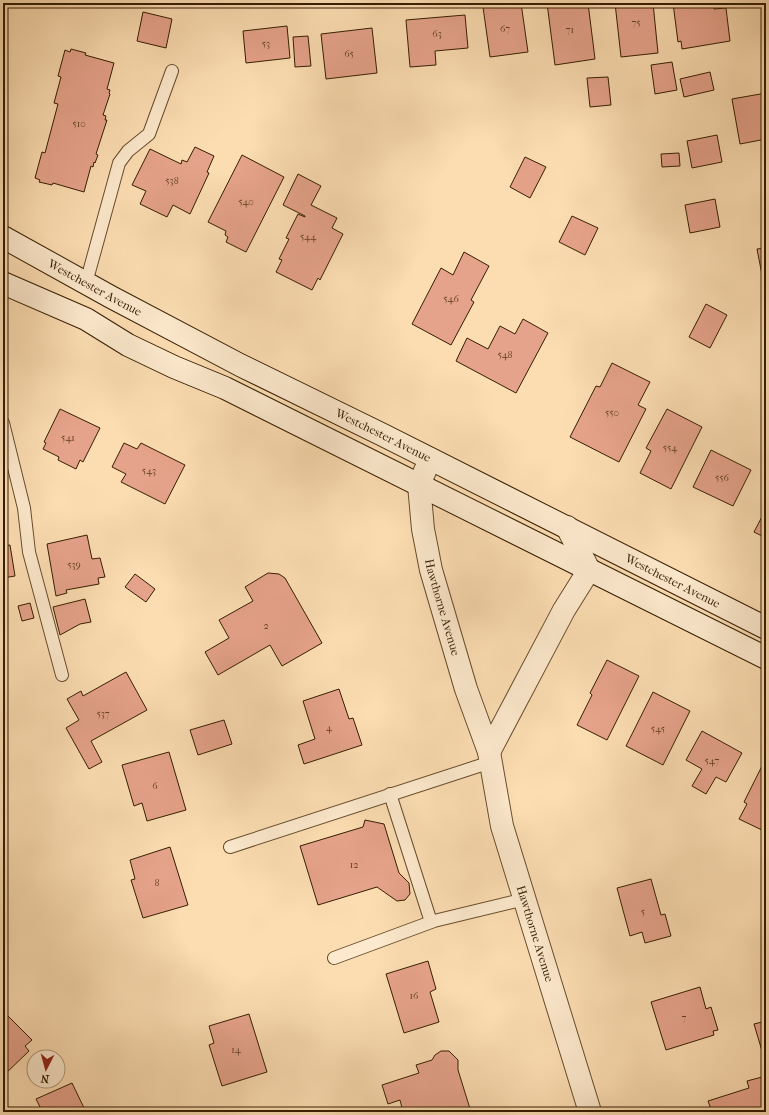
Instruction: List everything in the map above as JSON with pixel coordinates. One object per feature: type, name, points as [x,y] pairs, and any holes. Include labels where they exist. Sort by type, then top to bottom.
[{"type":"main road","name":"Westchester Avenue","points":[[3,237],[247,369],[567,527],[766,628]]},
{"type":"main road","points":[[3,283],[86,319],[128,345],[174,367],[225,388],[766,658]]},
{"type":"main road","name":"Hawthorne Avenue","points":[[430,459],[419,485],[423,529],[431,570],[466,689],[490,757],[502,826],[590,1112]]},
{"type":"main road","points":[[567,527],[589,570]]},
{"type":"main road","points":[[490,757],[564,610],[589,570]]},
{"type":"lane","points":[[86,283],[119,163],[128,151],[149,134],[172,71]]},
{"type":"lane","points":[[3,423],[24,508],[28,552],[62,675]]},
{"type":"lane","points":[[230,847],[390,794],[490,757]]},
{"type":"lane","points":[[390,794],[431,922]]},
{"type":"lane","points":[[334,958],[431,922],[525,899]]},
{"type":"building","points":[[509,3],[521,3],[528,52],[490,57],[483,7]]},
{"type":"building","points":[[547,3],[588,3],[595,59],[555,65]]},
{"type":"building","points":[[615,3],[653,3],[658,53],[621,57]]},
{"type":"building","points":[[673,3],[713,3],[714,9],[726,8],[730,41],[682,49],[681,41],[678,42]]},
{"type":"building","points":[[143,12],[172,19],[166,48],[137,41]]},
{"type":"building","points":[[465,15],[468,48],[435,51],[436,65],[410,67],[406,20]]},
{"type":"building","points":[[287,26],[290,58],[246,63],[243,31]]},
{"type":"building","points":[[372,28],[377,73],[326,79],[321,34]]},
{"type":"building","points":[[308,36],[311,66],[295,67],[293,37]]},
{"type":"building","points":[[71,49],[86,53],[85,55],[114,63],[107,89],[110,90],[110,94],[103,115],[106,116],[105,120],[107,120],[96,154],[98,155],[93,167],[91,166],[84,192],[53,183],[52,185],[39,182],[40,180],[35,178],[42,152],[45,153],[58,104],[54,103],[61,77],[58,76],[65,50],[70,52]]},
{"type":"building","points":[[672,62],[677,90],[655,94],[651,65]]},
{"type":"building","points":[[710,72],[714,90],[684,97],[680,79]]},
{"type":"building","points":[[608,77],[611,105],[590,107],[587,78]]},
{"type":"building","points":[[766,93],[766,139],[740,144],[732,99]]},
{"type":"building","points":[[717,135],[722,162],[692,168],[687,141]]},
{"type":"building","points":[[195,147],[214,156],[207,172],[209,173],[190,214],[173,205],[167,217],[140,204],[146,191],[132,185],[150,149],[181,164],[182,160],[187,162]]},
{"type":"building","points":[[679,153],[680,166],[662,167],[661,154]]},
{"type":"building","points":[[242,155],[284,177],[246,252],[226,242],[228,237],[225,235],[226,231],[208,222]]},
{"type":"building","points":[[525,157],[546,167],[530,198],[510,187]]},
{"type":"building","points":[[298,174],[321,186],[311,205],[337,218],[332,228],[343,234],[320,280],[318,278],[312,290],[276,272],[282,260],[279,259],[289,239],[286,238],[298,214],[305,217],[283,205]]},
{"type":"building","points":[[766,176],[766,195],[762,177]]},
{"type":"building","points":[[715,199],[720,227],[690,233],[685,205]]},
{"type":"building","points":[[572,216],[598,228],[585,255],[559,242]]},
{"type":"building","points":[[766,248],[766,279],[763,280],[757,249]]},
{"type":"building","points":[[464,252],[489,266],[471,300],[474,302],[451,345],[412,324],[441,268],[453,275]]},
{"type":"building","points":[[706,304],[727,315],[710,348],[689,337]]},
{"type":"building","points":[[523,319],[548,333],[516,393],[456,361],[467,338],[488,349],[500,326],[515,334]]},
{"type":"building","points":[[612,363],[650,382],[638,405],[646,409],[619,462],[570,437],[596,386],[600,387]]},
{"type":"building","points":[[60,409],[100,428],[83,462],[80,460],[76,469],[58,460],[59,457],[43,449],[46,443],[44,442]]},
{"type":"building","points":[[667,409],[702,427],[671,489],[640,473],[651,451],[646,448]]},
{"type":"building","points":[[124,443],[137,449],[141,443],[185,465],[165,504],[121,482],[126,474],[112,467]]},
{"type":"building","points":[[711,450],[751,470],[733,506],[693,487]]},
{"type":"building","points":[[766,509],[766,538],[754,532]]},
{"type":"building","points":[[87,535],[92,559],[100,558],[105,577],[98,578],[99,584],[66,590],[67,593],[56,596],[47,544]]},
{"type":"building","points":[[10,545],[15,576],[3,578],[3,546]]},
{"type":"building","points":[[268,573],[279,574],[285,578],[322,643],[282,666],[270,645],[218,675],[205,652],[229,638],[219,620],[253,601],[245,587]]},
{"type":"building","points":[[135,574],[155,589],[146,602],[125,587]]},
{"type":"building","points":[[85,599],[91,622],[80,624],[60,635],[53,607]]},
{"type":"building","points":[[30,603],[34,618],[22,621],[18,606]]},
{"type":"building","points":[[607,660],[639,676],[607,740],[577,725],[592,695],[590,693]]},
{"type":"building","points":[[126,672],[147,710],[91,741],[102,762],[89,769],[66,728],[79,720],[67,699],[81,691],[83,696]]},
{"type":"building","points":[[339,689],[349,719],[353,718],[362,745],[304,764],[298,745],[315,739],[303,701]]},
{"type":"building","points":[[653,692],[690,711],[663,765],[626,746]]},
{"type":"building","points":[[224,720],[232,744],[198,755],[190,730]]},
{"type":"building","points":[[702,731],[742,753],[726,782],[716,777],[706,794],[692,786],[702,769],[686,760]]},
{"type":"building","points":[[169,752],[186,810],[147,821],[142,803],[134,806],[122,765]]},
{"type":"building","points":[[763,764],[766,766],[766,832],[739,819],[747,804],[744,802]]},
{"type":"building","points":[[365,820],[384,824],[399,873],[409,883],[410,894],[405,900],[397,901],[377,887],[318,905],[300,846],[363,827]]},
{"type":"building","points":[[170,847],[188,905],[143,918],[131,880],[135,879],[130,860]]},
{"type":"building","points":[[651,879],[661,915],[665,914],[671,936],[645,943],[642,932],[630,936],[617,888]]},
{"type":"building","points":[[428,961],[436,989],[430,992],[439,1022],[404,1033],[386,974]]},
{"type":"building","points":[[700,987],[706,1009],[711,1007],[718,1030],[713,1031],[714,1035],[666,1050],[651,1002]]},
{"type":"building","points":[[4,1012],[32,1040],[25,1046],[27,1049],[26,1049],[26,1054],[3,1076]]},
{"type":"building","points":[[249,1014],[267,1072],[222,1086],[209,1045],[214,1043],[209,1026]]},
{"type":"building","points":[[766,1021],[766,1050],[762,1051],[754,1024]]},
{"type":"building","points":[[441,1051],[449,1051],[458,1060],[458,1070],[471,1112],[403,1112],[400,1100],[388,1104],[382,1085],[419,1073],[416,1065],[432,1060],[435,1055]]},
{"type":"building","points":[[766,1076],[766,1112],[712,1112],[708,1101],[749,1088],[747,1081]]},
{"type":"building","points":[[72,1083],[86,1112],[35,1112],[41,1109],[36,1099],[58,1089],[66,1089],[66,1086]]}]
